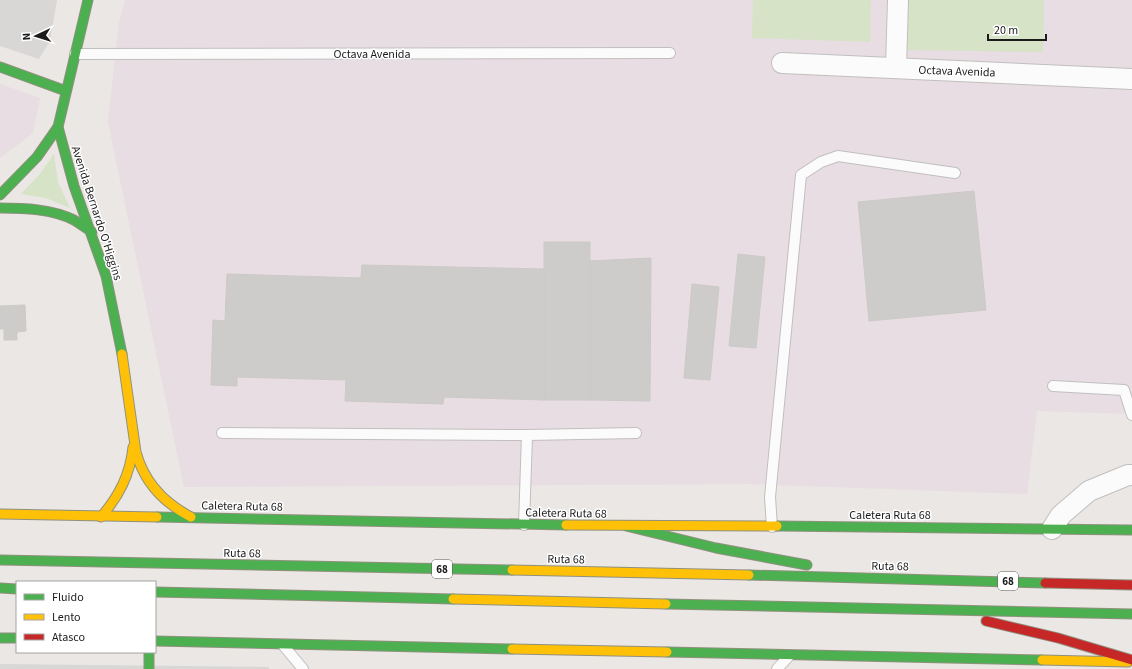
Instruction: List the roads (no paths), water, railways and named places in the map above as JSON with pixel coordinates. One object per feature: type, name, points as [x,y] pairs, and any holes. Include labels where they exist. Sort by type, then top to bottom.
[{"type":"main road","name":"Avenida Bernardo O'Higgins","points":[[88,0],[58,127],[74,186],[92,232],[106,276],[118,326],[140,467],[148,482],[167,503],[191,517]]},
{"type":"main road","points":[[0,67],[66,91]]},
{"type":"main road","points":[[0,195],[37,157],[58,127]]},
{"type":"main road","points":[[0,208],[29,209],[50,213],[72,219],[92,232]]},
{"type":"main road","name":"Avenida Bernardo O'Higgins","points":[[101,517],[119,494],[125,482],[130,467],[134,436]]},
{"type":"main road","name":"Caletera Ruta 68","points":[[0,514],[626,526],[1132,530]]},
{"type":"main road","points":[[626,526],[679,540],[734,552],[885,578]]},
{"type":"main road","name":"Ruta 68","points":[[0,560],[885,578],[1132,585]]},
{"type":"main road","points":[[0,588],[16,589]]},
{"type":"main road","points":[[156,592],[1132,614]]},
{"type":"main road","points":[[932,610],[1058,638],[1132,661]]},
{"type":"main road","points":[[0,638],[16,638]]},
{"type":"main road","points":[[156,641],[790,655],[1004,664],[1132,661]]},
{"type":"main road","points":[[149,653],[149,669]]},
{"type":"street","points":[[896,68],[898,0]]},
{"type":"street","name":"Octava Avenida","points":[[782,63],[1132,79]]},
{"type":"street","points":[[1052,529],[1061,515],[1089,491],[1128,475],[1132,475]]},
{"type":"lane","name":"Octava Avenida","points":[[75,54],[670,53]]},
{"type":"lane","points":[[772,526],[770,497],[801,175],[821,162],[838,156],[955,173]]},
{"type":"lane","points":[[1053,386],[1124,390],[1132,415]]},
{"type":"lane","points":[[222,433],[527,435],[636,433]]},
{"type":"lane","points":[[524,524],[527,435]]},
{"type":"lane","points":[[283,645],[303,669]]},
{"type":"lane","points":[[777,669],[790,655]]},
{"type":"lane","points":[[1127,669],[1132,666]]}]
